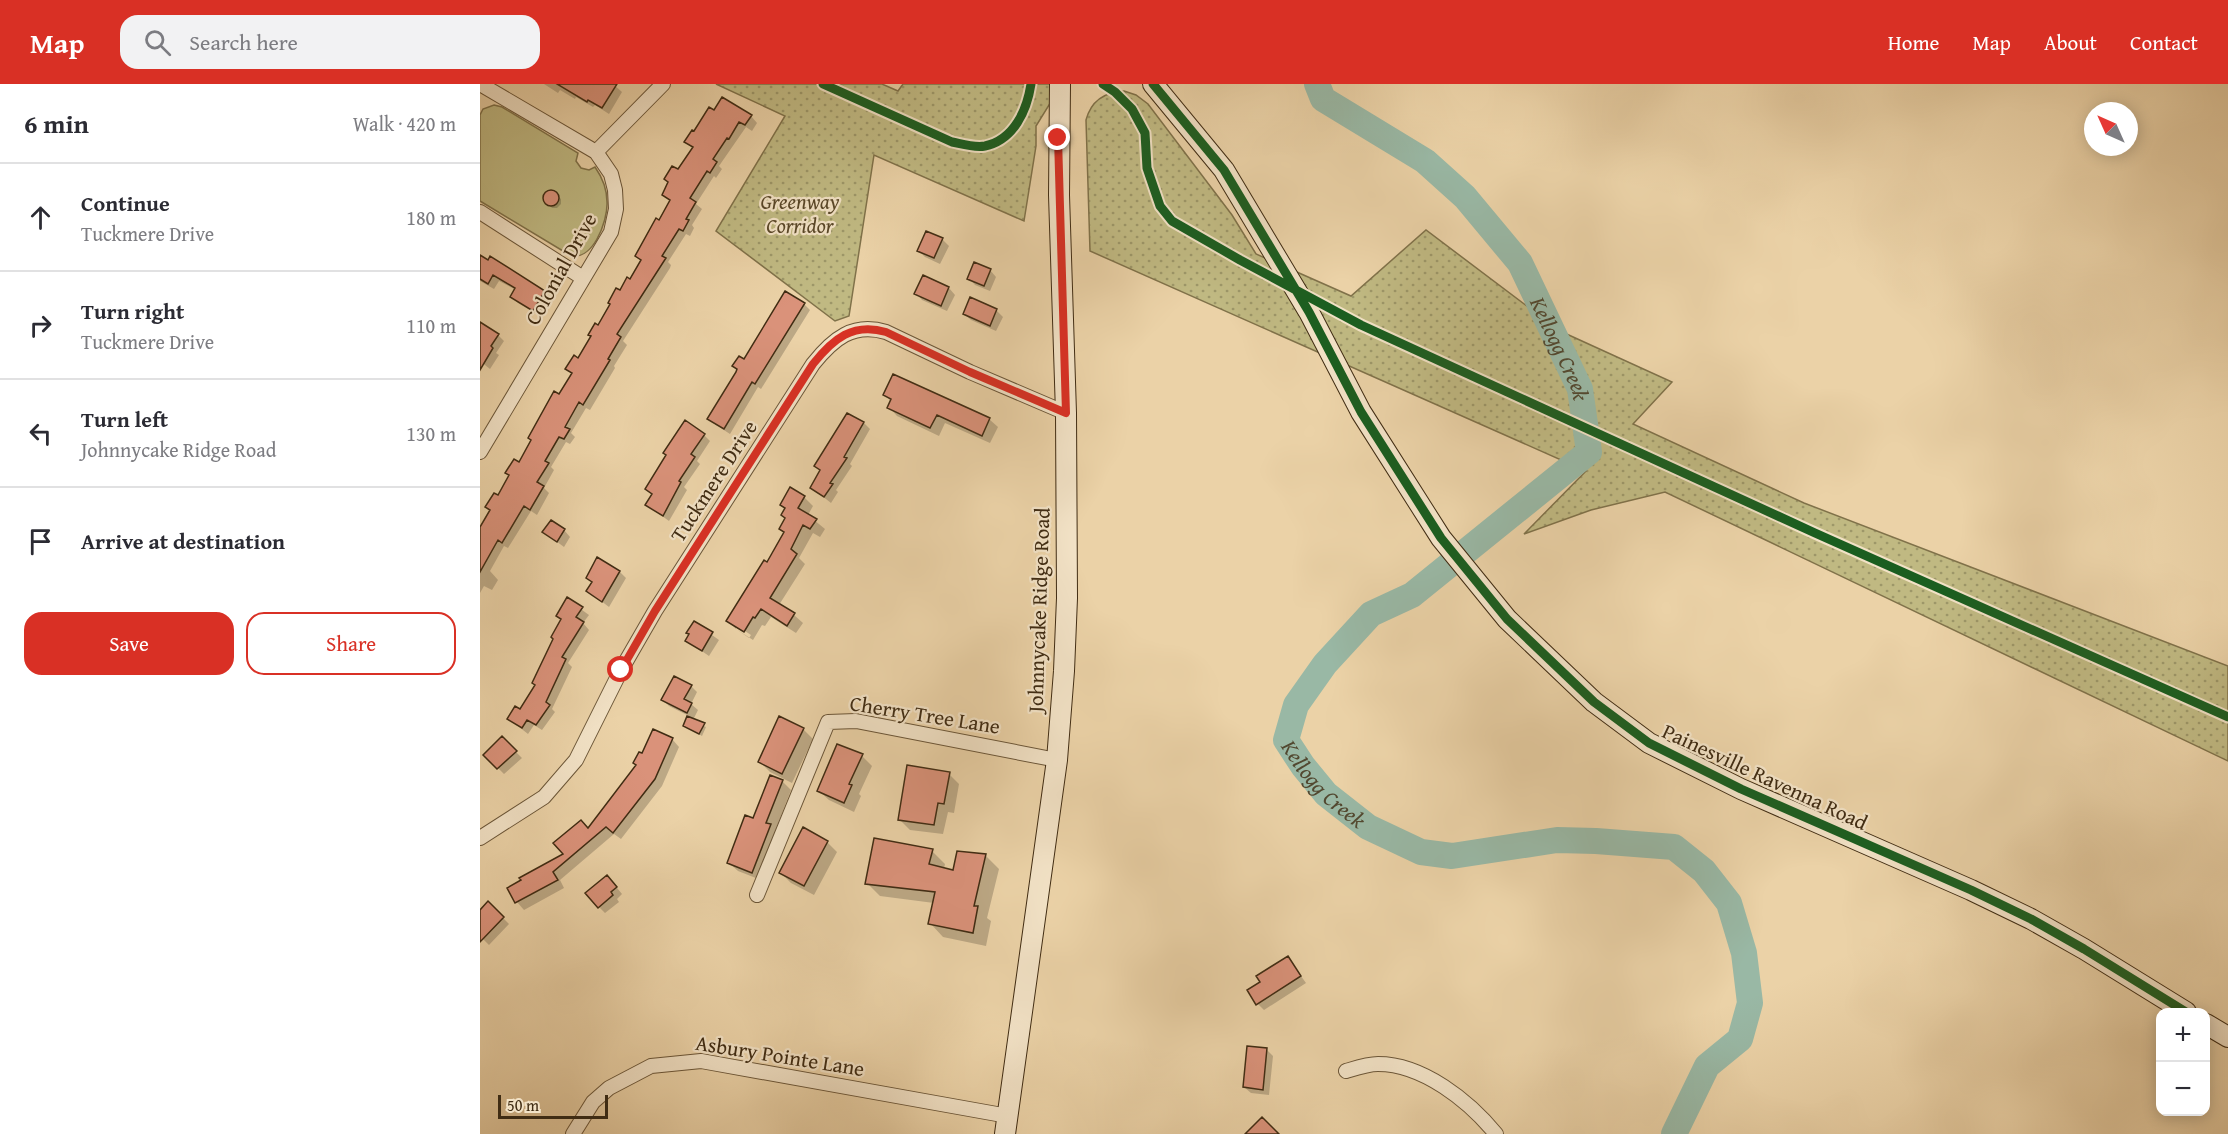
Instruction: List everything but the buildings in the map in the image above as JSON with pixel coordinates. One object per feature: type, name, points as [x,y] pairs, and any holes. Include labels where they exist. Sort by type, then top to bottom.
[{"type":"street","points":[[481,88],[596,152],[663,84]]},
{"type":"street","name":"Johnnycake Ridge Road","points":[[1006,1125],[1057,759],[1068,598],[1066,413],[1059,195],[1060,84]]},
{"type":"street","name":"Painesville Ravenna Road","points":[[1154,84],[1224,170],[1309,312],[1360,412],[1441,538],[1507,619],[1594,702],[1648,743],[1741,789],[1971,890],[2041,924],[2179,1008]]},
{"type":"street","name":"Colonial Drive","points":[[480,453],[611,231],[616,209],[611,174],[596,152]]},
{"type":"street","points":[[480,212],[583,278]]},
{"type":"street","name":"Tuckmere Drive","points":[[480,838],[544,797],[576,760],[621,670],[655,611],[813,364],[824,350],[841,336],[858,329],[873,328],[886,332],[970,372],[1066,413]]},
{"type":"street","name":"Cherry Tree Lane","points":[[757,895],[828,722],[855,721],[1057,759]]},
{"type":"street","points":[[2210,1027],[2228,1037]]},
{"type":"street","name":"Asbury Pointe Lane","points":[[573,1134],[593,1102],[609,1088],[651,1066],[701,1061],[1006,1125]]},
{"type":"street","points":[[1346,1071],[1376,1064],[1397,1066],[1416,1072],[1468,1105],[1496,1134]]},
{"type":"green space","name":"Greenway Corridor","points":[[716,84],[882,84],[898,91],[903,84],[1062,84],[1036,126],[1036,146],[1024,221],[874,155],[849,316],[835,321],[716,231],[785,116]]},
{"type":"green space","points":[[1124,91],[1136,95],[1148,104],[1232,215],[1256,254],[1351,296],[1426,230],[1560,331],[1672,382],[1633,424],[1804,503],[2228,666],[2228,761],[1665,492],[1591,510],[1524,534],[1586,471],[1090,251],[1086,120],[1091,108],[1100,99],[1111,93]]},
{"type":"green space","points":[[494,105],[502,107],[578,153],[576,161],[581,168],[589,170],[595,167],[598,171],[605,188],[607,210],[597,239],[584,253],[577,256],[568,254],[480,201],[480,115],[483,109]]},
{"type":"waterway","name":"Kellogg Creek","points":[[1317,84],[1323,99],[1425,161],[1465,197],[1520,263],[1580,389],[1589,452],[1412,595],[1371,614],[1325,664],[1296,705],[1286,740],[1303,766],[1326,794],[1368,827],[1421,852],[1452,856],[1557,840],[1596,841],[1674,847],[1704,871],[1729,903],[1744,953],[1750,1003],[1740,1039],[1707,1066],[1674,1134]]},
{"type":"cycle path","points":[[823,84],[952,142],[977,147],[995,143],[1011,131],[1026,104],[1031,84]]},
{"type":"cycle path","points":[[1103,84],[1132,109],[1145,133],[1147,168],[1160,206],[1172,221],[1240,260],[1361,325],[1815,533],[2228,717]]},
{"type":"cycle path","points":[[1153,84],[1224,170],[1309,312],[1361,412],[1441,538],[1507,619],[1594,702],[1649,743],[1741,789],[1971,890],[2031,919],[2180,1008]]},
{"type":"route","points":[[621,670],[655,611],[813,364],[824,350],[841,336],[858,329],[873,328],[886,332],[970,372],[1066,413],[1058,138]]}]
